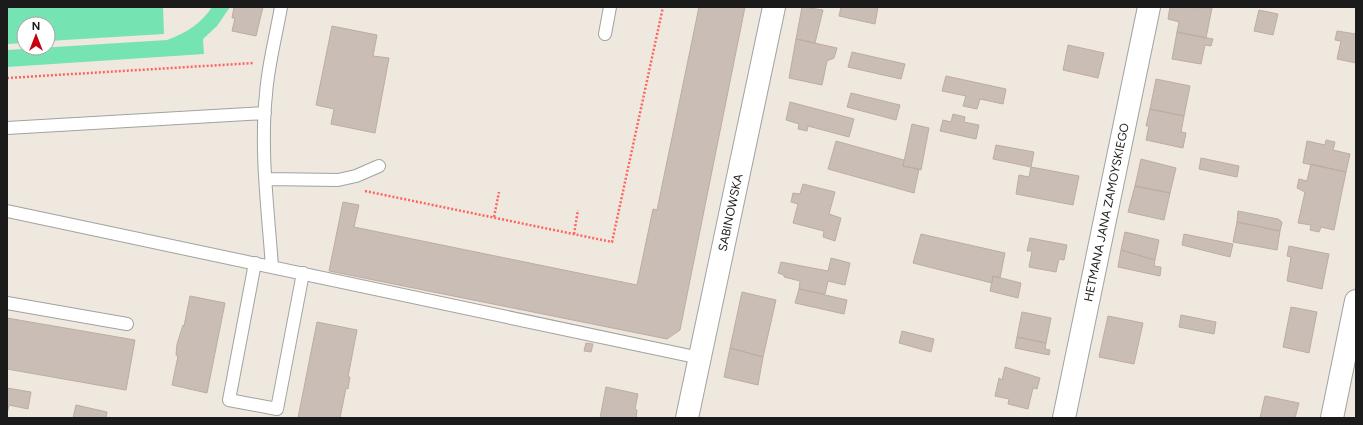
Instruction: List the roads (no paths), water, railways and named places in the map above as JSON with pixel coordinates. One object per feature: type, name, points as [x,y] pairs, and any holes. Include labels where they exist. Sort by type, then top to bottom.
[{"type":"street","name":"SABINOWSKA","points":[[687,418],[774,7]]},
{"type":"street","name":"HETMANA JANA ZAMOYSKIEGO","points":[[1064,418],[1149,7]]},
{"type":"street","points":[[1332,418],[1356,301]]},
{"type":"lane","points":[[272,267],[266,179],[265,113],[271,62],[281,7]]},
{"type":"lane","points":[[604,34],[610,7]]},
{"type":"lane","points":[[7,128],[265,113]]},
{"type":"lane","points":[[266,179],[338,180],[356,176],[379,166]]},
{"type":"lane","points":[[7,211],[700,358]]},
{"type":"lane","points":[[255,263],[229,400],[277,409],[303,273]]},
{"type":"lane","points":[[7,303],[127,324]]}]
